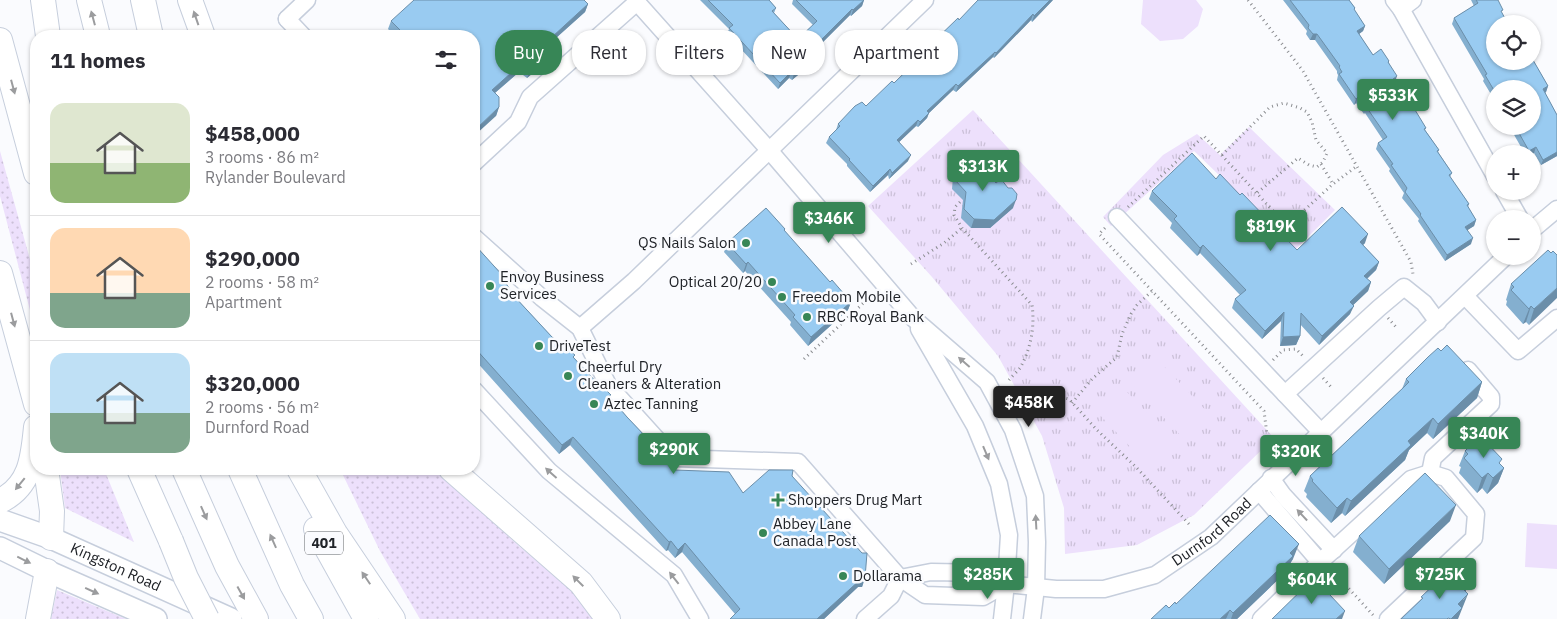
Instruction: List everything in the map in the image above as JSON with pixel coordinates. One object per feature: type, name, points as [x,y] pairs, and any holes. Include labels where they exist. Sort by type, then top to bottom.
[{"type":"highway","points":[[42,0],[47,30]]},
{"type":"highway","points":[[89,0],[96,30]]},
{"type":"highway","points":[[143,0],[150,30]]},
{"type":"highway","points":[[190,0],[201,30]]},
{"type":"highway","points":[[0,40],[30,151]]},
{"type":"highway","points":[[0,273],[30,382]]},
{"type":"highway","points":[[0,501],[9,497],[23,482],[30,467]]},
{"type":"highway","points":[[47,475],[52,511],[51,538]]},
{"type":"highway","points":[[142,475],[186,578],[207,619]]},
{"type":"highway","points":[[187,475],[226,566],[256,619]]},
{"type":"highway","points":[[243,475],[292,585],[311,619]]},
{"type":"highway","name":"401","points":[[292,475],[314,526],[366,617]]},
{"type":"highway","points":[[302,475],[335,533],[393,619]]},
{"type":"highway","points":[[458,475],[581,583],[608,619]]},
{"type":"highway","points":[[38,619],[47,571]]},
{"type":"main road","name":"Kingston Road","points":[[0,520],[51,538],[231,619]]},
{"type":"main road","points":[[47,571],[51,538]]},
{"type":"main road","name":"Kingston Road","points":[[0,548],[156,619]]},
{"type":"street","points":[[287,19],[307,0]]},
{"type":"street","points":[[580,328],[634,281],[926,0]]},
{"type":"street","points":[[480,157],[518,122],[530,97],[636,1],[769,150],[913,318],[987,382],[1013,430],[1035,496],[1036,588],[1032,619]]},
{"type":"street","points":[[1403,3],[1486,159]]},
{"type":"street","points":[[287,19],[290,30]]},
{"type":"street","points":[[287,19],[297,30]]},
{"type":"street","points":[[1541,222],[1557,209]]},
{"type":"street","points":[[1117,217],[1321,432]]},
{"type":"street","points":[[480,242],[542,298],[580,328],[608,385],[674,458],[798,462],[900,578],[925,595],[983,597],[1006,584]]},
{"type":"street","name":"Durnford Road","points":[[900,578],[932,572],[986,573],[1006,584],[1036,588],[1104,589],[1155,575],[1212,536],[1497,265]]},
{"type":"street","points":[[1286,394],[1378,308],[1404,287],[1424,303],[1438,322]]},
{"type":"street","points":[[1465,296],[1518,351],[1557,318]]},
{"type":"street","points":[[913,318],[975,426],[1000,484],[1009,535],[1002,619]]},
{"type":"street","points":[[1430,473],[1433,458],[1491,404],[1491,397],[1458,358]]},
{"type":"street","points":[[480,396],[549,471],[674,575],[700,619]]},
{"type":"street","points":[[1261,619],[1411,479],[1430,473],[1446,478],[1476,514],[1474,538],[1388,619]]},
{"type":"street","points":[[1272,478],[1326,558]]},
{"type":"street","points":[[1259,491],[1326,558]]},
{"type":"street","points":[[865,619],[891,596],[900,578]]},
{"type":"path","points":[[1248,0],[1303,71],[1410,262],[1414,278]]},
{"type":"path","points":[[1222,155],[1270,107],[1284,103],[1306,112],[1312,122],[1316,140],[1326,154],[1324,162],[1317,166],[1308,165],[1298,158],[1257,193]]},
{"type":"path","points":[[1269,450],[1264,411],[1099,234],[1204,136],[1287,226],[1333,184],[1357,166]]},
{"type":"path","points":[[1321,164],[1333,184]]},
{"type":"path","points":[[960,202],[955,207],[954,215],[962,228],[1032,305],[1034,320],[1030,341],[1020,367],[1009,380]]},
{"type":"path","points":[[911,264],[944,243],[962,228]]},
{"type":"path","points":[[804,359],[884,283]]},
{"type":"path","points":[[1072,403],[1092,380],[1117,357],[1122,334],[1131,314],[1152,291]]},
{"type":"path","points":[[1017,393],[1045,393],[1068,399],[1136,467],[1189,524]]},
{"type":"path","points":[[1326,558],[1376,619]]},
{"type":"green space","points":[[1143,0],[1196,0],[1203,9],[1198,26],[1183,39],[1160,41],[1141,24]]},
{"type":"green space","points":[[973,110],[1274,438],[1194,515],[1137,545],[1065,554],[1064,508],[1042,436],[998,356],[932,277],[868,206]]},
{"type":"green space","points":[[1249,127],[1335,210],[1296,249],[1194,151],[1111,226],[1103,217],[1163,155],[1197,134],[1220,155]]},
{"type":"green space","points":[[0,151],[30,259],[30,310],[0,196]]},
{"type":"green space","points":[[1157,359],[1212,417],[1186,441],[1131,383]]},
{"type":"green space","points":[[1125,390],[1180,448],[1154,472],[1099,414]]},
{"type":"green space","points":[[61,475],[106,475],[134,542],[65,508]]},
{"type":"green space","points":[[343,475],[442,475],[520,547],[572,589],[596,619],[420,619],[380,551]]},
{"type":"green space","points":[[1527,523],[1557,525],[1557,569],[1525,567]]},
{"type":"green space","points":[[57,590],[126,619],[51,619]]},
{"type":"building","points":[[414,0],[584,0],[588,4],[560,30],[495,30],[495,75],[509,75],[492,90],[499,97],[499,107],[480,125],[480,30],[400,30],[391,21]]},
{"type":"building","points":[[708,0],[769,0],[776,8],[772,11],[790,30],[753,30],[753,54],[743,43],[743,30],[731,30],[729,28],[733,25]]},
{"type":"building","points":[[796,0],[864,0],[852,9],[825,36],[825,30],[808,30],[817,21]]},
{"type":"building","points":[[978,0],[1050,0],[1034,16],[1033,14],[996,53],[958,86],[956,84],[927,111],[929,113],[920,122],[918,120],[897,140],[911,155],[892,173],[890,169],[873,186],[829,137],[855,106],[862,102],[866,106],[892,81],[894,83],[902,75],[958,75],[958,30],[946,30],[958,18],[959,20]]},
{"type":"building","points":[[1290,0],[1349,0],[1365,26],[1357,31],[1373,55],[1381,49],[1389,61],[1397,76],[1388,83],[1402,105],[1409,100],[1426,128],[1424,129],[1452,173],[1449,175],[1469,204],[1467,205],[1476,220],[1465,227],[1473,238],[1447,255],[1405,192],[1407,188],[1378,143],[1387,137],[1367,108],[1358,97],[1356,99],[1339,74],[1342,72],[1340,66],[1317,34],[1313,34],[1308,28],[1309,25]]},
{"type":"building","points":[[1476,0],[1498,0],[1503,10],[1501,11],[1503,15],[1486,15],[1486,70],[1539,70],[1548,86],[1543,89],[1557,115],[1557,152],[1543,160],[1541,145],[1526,145],[1520,135],[1541,135],[1541,80],[1488,80],[1485,75],[1487,74],[1454,18],[1478,3]]},
{"type":"building","points":[[773,75],[788,75],[780,83]]},
{"type":"building","points":[[1192,153],[1216,179],[1220,174],[1240,195],[1242,193],[1297,250],[1342,207],[1368,234],[1360,242],[1379,262],[1364,276],[1371,282],[1350,302],[1354,306],[1322,336],[1301,313],[1300,336],[1283,337],[1284,312],[1265,331],[1235,299],[1246,290],[1203,245],[1200,248],[1174,219],[1177,216],[1152,191]]},
{"type":"building","points":[[972,158],[996,183],[1001,179],[1008,188],[1012,188],[1017,194],[1016,200],[994,220],[974,219],[964,209],[966,192],[955,180],[956,168],[962,167]]},
{"type":"building","points":[[766,208],[830,282],[832,280],[851,302],[811,337],[793,317],[795,315],[748,262],[746,264],[727,243]]},
{"type":"building","points":[[1548,250],[1551,253],[1553,251],[1557,255],[1557,288],[1534,309],[1531,306],[1529,309],[1511,290],[1514,287],[1511,284],[1532,265],[1541,265],[1541,256]]},
{"type":"building","points":[[480,251],[503,276],[514,296],[552,337],[575,355],[573,357],[611,395],[609,396],[647,438],[657,446],[655,448],[675,470],[729,472],[743,493],[769,470],[793,470],[792,476],[862,553],[867,553],[865,578],[861,579],[817,619],[730,619],[740,609],[685,543],[678,550],[671,541],[669,542],[573,437],[562,445],[480,354]]},
{"type":"building","points":[[1447,345],[1482,382],[1438,424],[1433,418],[1408,441],[1411,445],[1351,501],[1347,498],[1337,508],[1312,481],[1310,476],[1409,382],[1406,379],[1428,357],[1438,348],[1441,351]]},
{"type":"building","points":[[1476,440],[1479,444],[1484,440],[1502,459],[1499,463],[1504,468],[1493,478],[1488,473],[1482,478],[1464,458],[1468,454],[1465,451]]},
{"type":"building","points":[[1425,473],[1456,505],[1389,569],[1359,536]]},
{"type":"building","points":[[1270,515],[1299,544],[1290,553],[1293,556],[1233,613],[1230,610],[1220,619],[1151,619],[1166,605],[1169,608],[1175,602],[1176,604]]},
{"type":"building","points":[[1452,571],[1467,587],[1464,590],[1468,594],[1458,604],[1462,608],[1451,619],[1401,619],[1439,580],[1441,581]]},
{"type":"building","points":[[1314,578],[1345,611],[1336,619],[1272,619]]},
{"type":"place","name":"QS Nails Salon","points":[[746,243]]},
{"type":"place","name":"Optical 20/20","points":[[772,282]]},
{"type":"place","name":"Envoy Business Services","points":[[490,286]]},
{"type":"place","name":"Freedom Mobile","points":[[782,297]]},
{"type":"place","name":"RBC Royal Bank","points":[[807,317]]},
{"type":"place","name":"DriveTest","points":[[539,346]]},
{"type":"place","name":"Cheerful Dry Cleaners & Alteration","points":[[568,376]]},
{"type":"place","name":"Aztec Tanning","points":[[594,404]]},
{"type":"place","name":"Shoppers Drug Mart","points":[[778,500]]},
{"type":"place","name":"Abbey Lane Canada Post","points":[[763,533]]},
{"type":"place","name":"Dollarama","points":[[843,576]]}]
